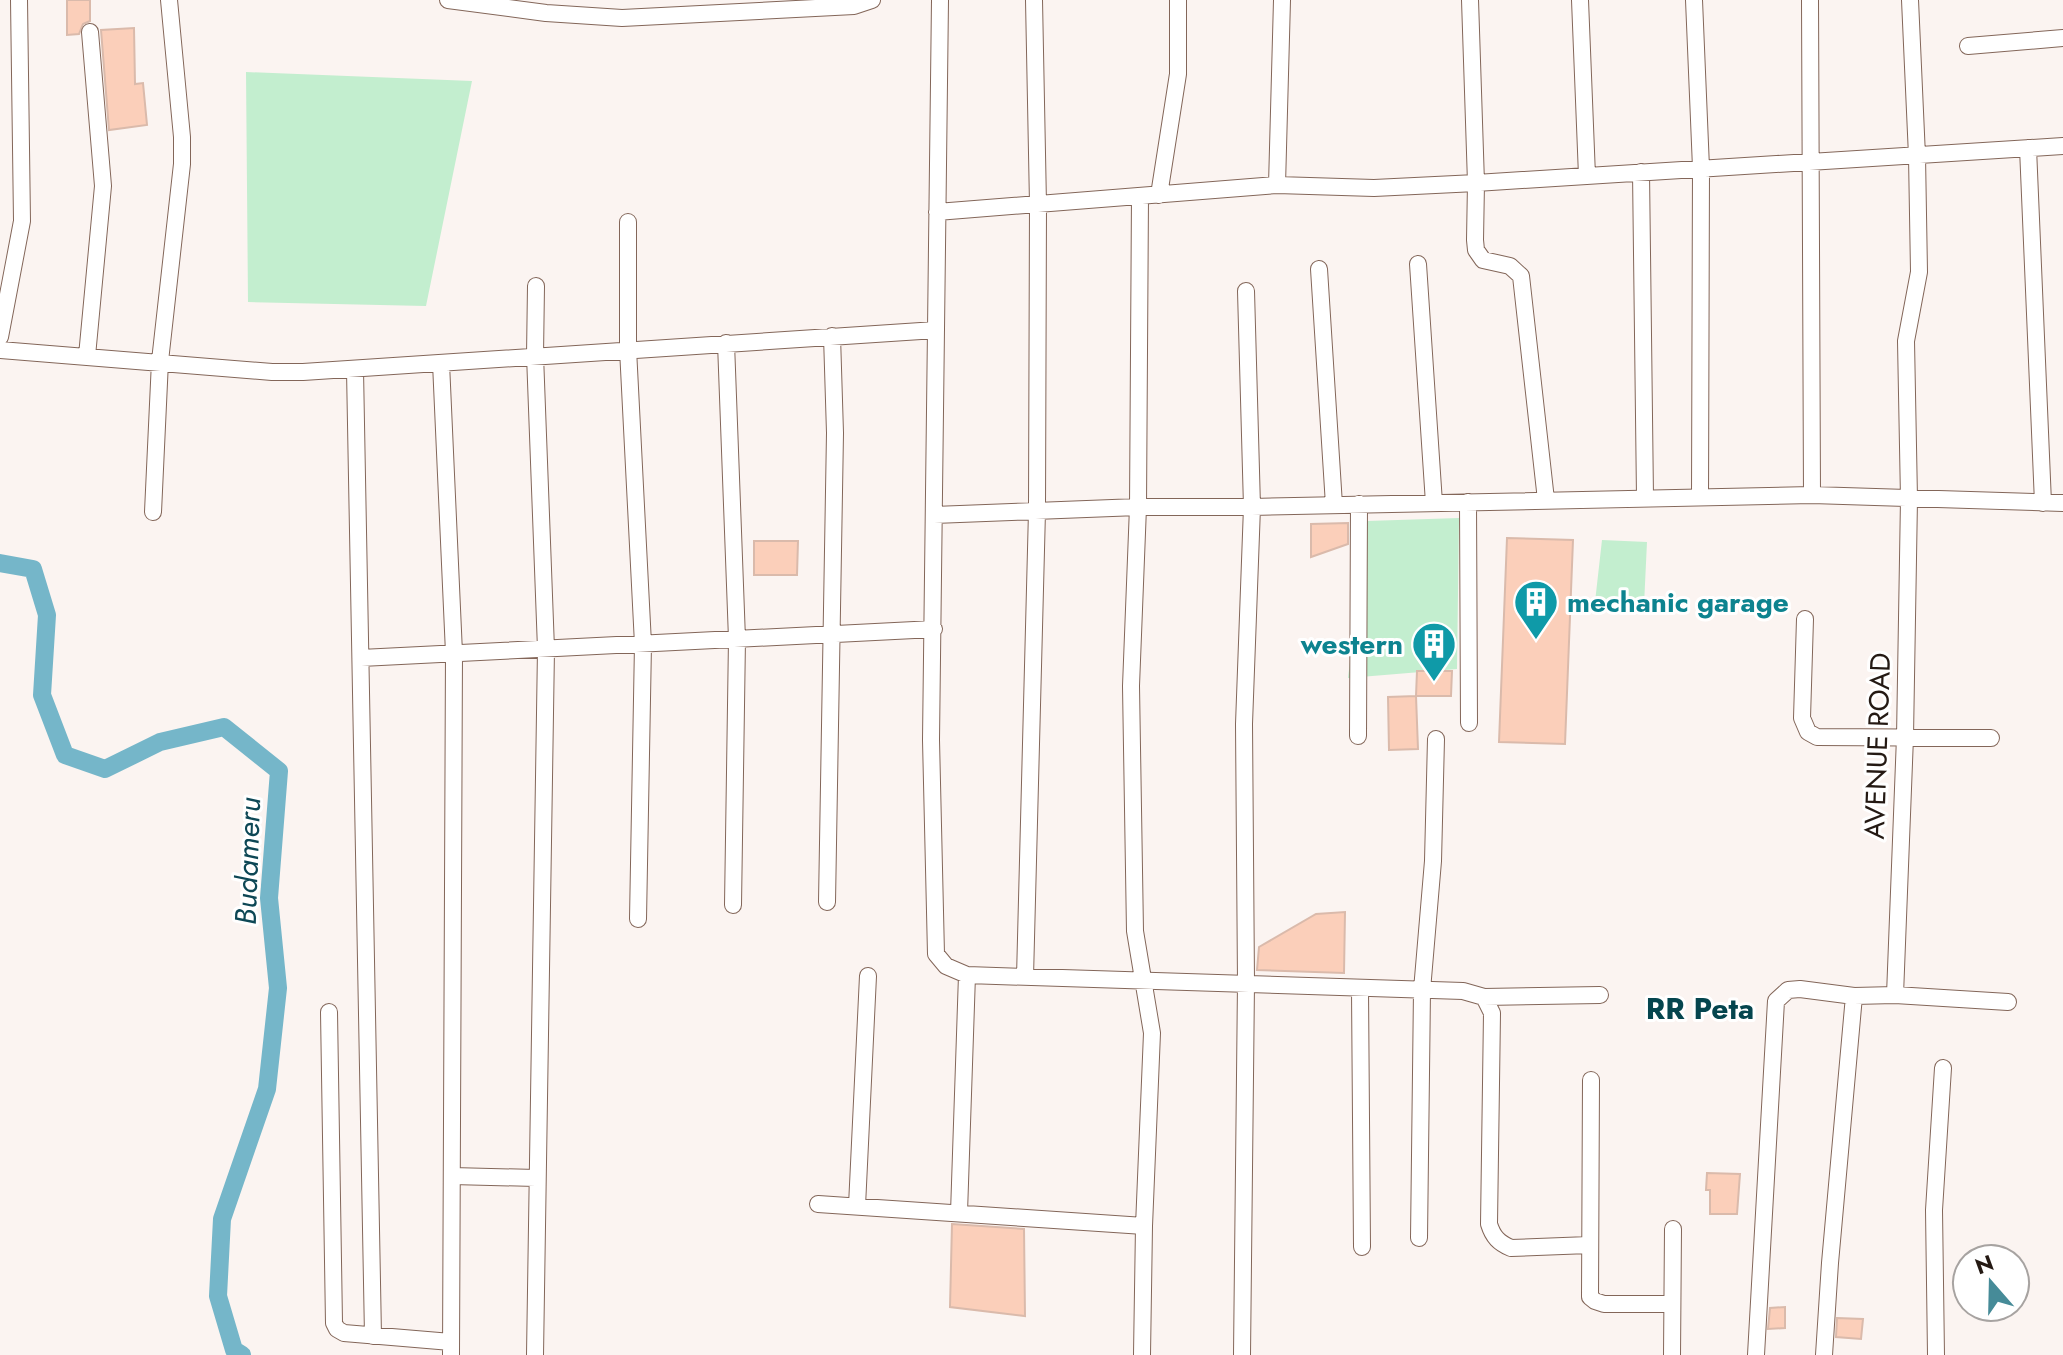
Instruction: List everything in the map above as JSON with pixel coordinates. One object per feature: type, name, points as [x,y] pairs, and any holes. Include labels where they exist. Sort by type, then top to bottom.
[{"type":"street","points":[[0,337],[22,221],[19,0]]},
{"type":"street","points":[[153,512],[160,361],[182,164],[169,0]]},
{"type":"street","points":[[448,0],[546,13],[622,18],[839,8],[872,0]]},
{"type":"street","points":[[940,0],[931,740],[935,944],[941,962],[953,971],[967,975],[1463,991],[1484,997],[1600,995]]},
{"type":"street","points":[[1025,977],[1037,511],[1038,204],[1034,0]]},
{"type":"street","points":[[1159,195],[1178,74],[1178,0]]},
{"type":"street","points":[[1277,185],[1282,0]]},
{"type":"street","points":[[1470,0],[1476,250],[1483,260],[1510,266],[1521,276],[1546,500]]},
{"type":"street","points":[[1580,0],[1587,176]]},
{"type":"street","points":[[1694,0],[1701,168],[1700,496]]},
{"type":"street","points":[[1810,0],[1812,495]]},
{"type":"street","name":"AVENUE ROAD","points":[[1895,995],[1905,737],[1909,499],[1906,341],[1919,272],[1910,0]]},
{"type":"street","points":[[87,356],[103,186],[90,32]]},
{"type":"street","points":[[1968,46],[2063,38]]},
{"type":"street","points":[[937,212],[1277,185],[1374,188],[1476,183],[2063,146]]},
{"type":"street","points":[[2028,148],[2043,503]]},
{"type":"street","points":[[1641,172],[1645,497]]},
{"type":"street","points":[[1140,196],[1138,507],[1131,686],[1135,931],[1152,1033],[1142,1355]]},
{"type":"street","points":[[628,222],[628,349],[643,644],[638,919]]},
{"type":"street","points":[[1418,264],[1434,503]]},
{"type":"street","points":[[1319,269],[1334,505]]},
{"type":"street","points":[[535,1355],[546,649],[535,355],[536,286]]},
{"type":"street","points":[[1242,1355],[1246,983],[1244,724],[1252,507],[1246,291]]},
{"type":"street","points":[[0,350],[272,372],[355,370],[535,355],[936,330]]},
{"type":"street","points":[[827,902],[835,433],[832,336]]},
{"type":"street","points":[[726,343],[737,639],[733,905]]},
{"type":"street","points":[[329,1012],[333,1316],[337,1329],[344,1333],[451,1349],[454,653],[441,363]]},
{"type":"street","points":[[355,370],[373,1336]]},
{"type":"street","points":[[934,515],[1138,507],[1700,496],[1812,495],[2063,503]]},
{"type":"street","points":[[1468,502],[1469,723]]},
{"type":"street","points":[[1358,736],[1359,504]]},
{"type":"street","points":[[1805,619],[1802,718],[1808,732],[1817,737],[1991,738]]},
{"type":"street","points":[[361,658],[934,629]]},
{"type":"street","points":[[1419,1238],[1422,990],[1433,861],[1436,739]]},
{"type":"street","points":[[959,1213],[967,975]]},
{"type":"street","points":[[857,1206],[868,976]]},
{"type":"street","points":[[1756,1355],[1776,1001],[1788,990],[1800,989],[1854,996],[1895,995],[2008,1002]]},
{"type":"street","points":[[1360,990],[1362,1247]]},
{"type":"street","points":[[1824,1355],[1854,996]]},
{"type":"street","points":[[1484,997],[1492,1013],[1491,1232],[1501,1244],[1511,1248],[1589,1245]]},
{"type":"street","points":[[1936,1355],[1934,1210],[1943,1068]]},
{"type":"street","points":[[1591,1080],[1590,1297],[1604,1304],[1672,1304]]},
{"type":"street","points":[[452,1176],[536,1178]]},
{"type":"street","points":[[818,1204],[1144,1226]]},
{"type":"street","points":[[1672,1355],[1673,1229]]},
{"type":"green space","points":[[246,72],[472,81],[426,306],[248,302]]},
{"type":"green space","points":[[1459,518],[1457,669],[1348,678],[1367,521]]},
{"type":"green space","points":[[1602,540],[1647,542],[1644,605],[1595,602]]},
{"type":"building","points":[[67,0],[90,0],[90,21],[83,24],[79,34],[67,35]]},
{"type":"building","points":[[134,28],[135,84],[143,83],[147,125],[109,130],[101,30]]},
{"type":"building","points":[[1348,523],[1348,544],[1311,557],[1311,524]]},
{"type":"building","name":"mechanic garage","points":[[1507,538],[1573,540],[1565,744],[1499,742]]},
{"type":"building","points":[[754,541],[798,541],[797,575],[754,575]]},
{"type":"building","name":"western","points":[[1417,671],[1452,671],[1451,696],[1416,696]]},
{"type":"building","points":[[1416,696],[1418,749],[1389,750],[1388,697]]},
{"type":"building","points":[[1345,912],[1344,973],[1257,970],[1259,947],[1316,914]]},
{"type":"building","points":[[1707,1173],[1740,1174],[1737,1214],[1710,1214]]},
{"type":"building","points":[[952,1224],[1024,1229],[1025,1316],[950,1307]]},
{"type":"building","points":[[1785,1307],[1785,1328],[1768,1329],[1770,1308]]},
{"type":"building","points":[[1837,1318],[1863,1319],[1861,1339],[1836,1337]]},
{"type":"waterway","name":"Budameru","points":[[0,563],[33,569],[47,615],[42,695],[65,755],[105,769],[160,742],[224,727],[279,771],[269,898],[278,988],[267,1089],[222,1219],[218,1296],[234,1350],[242,1355]]},
{"type":"place","name":"mechanic garage","points":[[1536,641]]},
{"type":"place","name":"western","points":[[1434,683]]},
{"type":"district","name":"RR Peta","points":[[1700,1009]]}]
